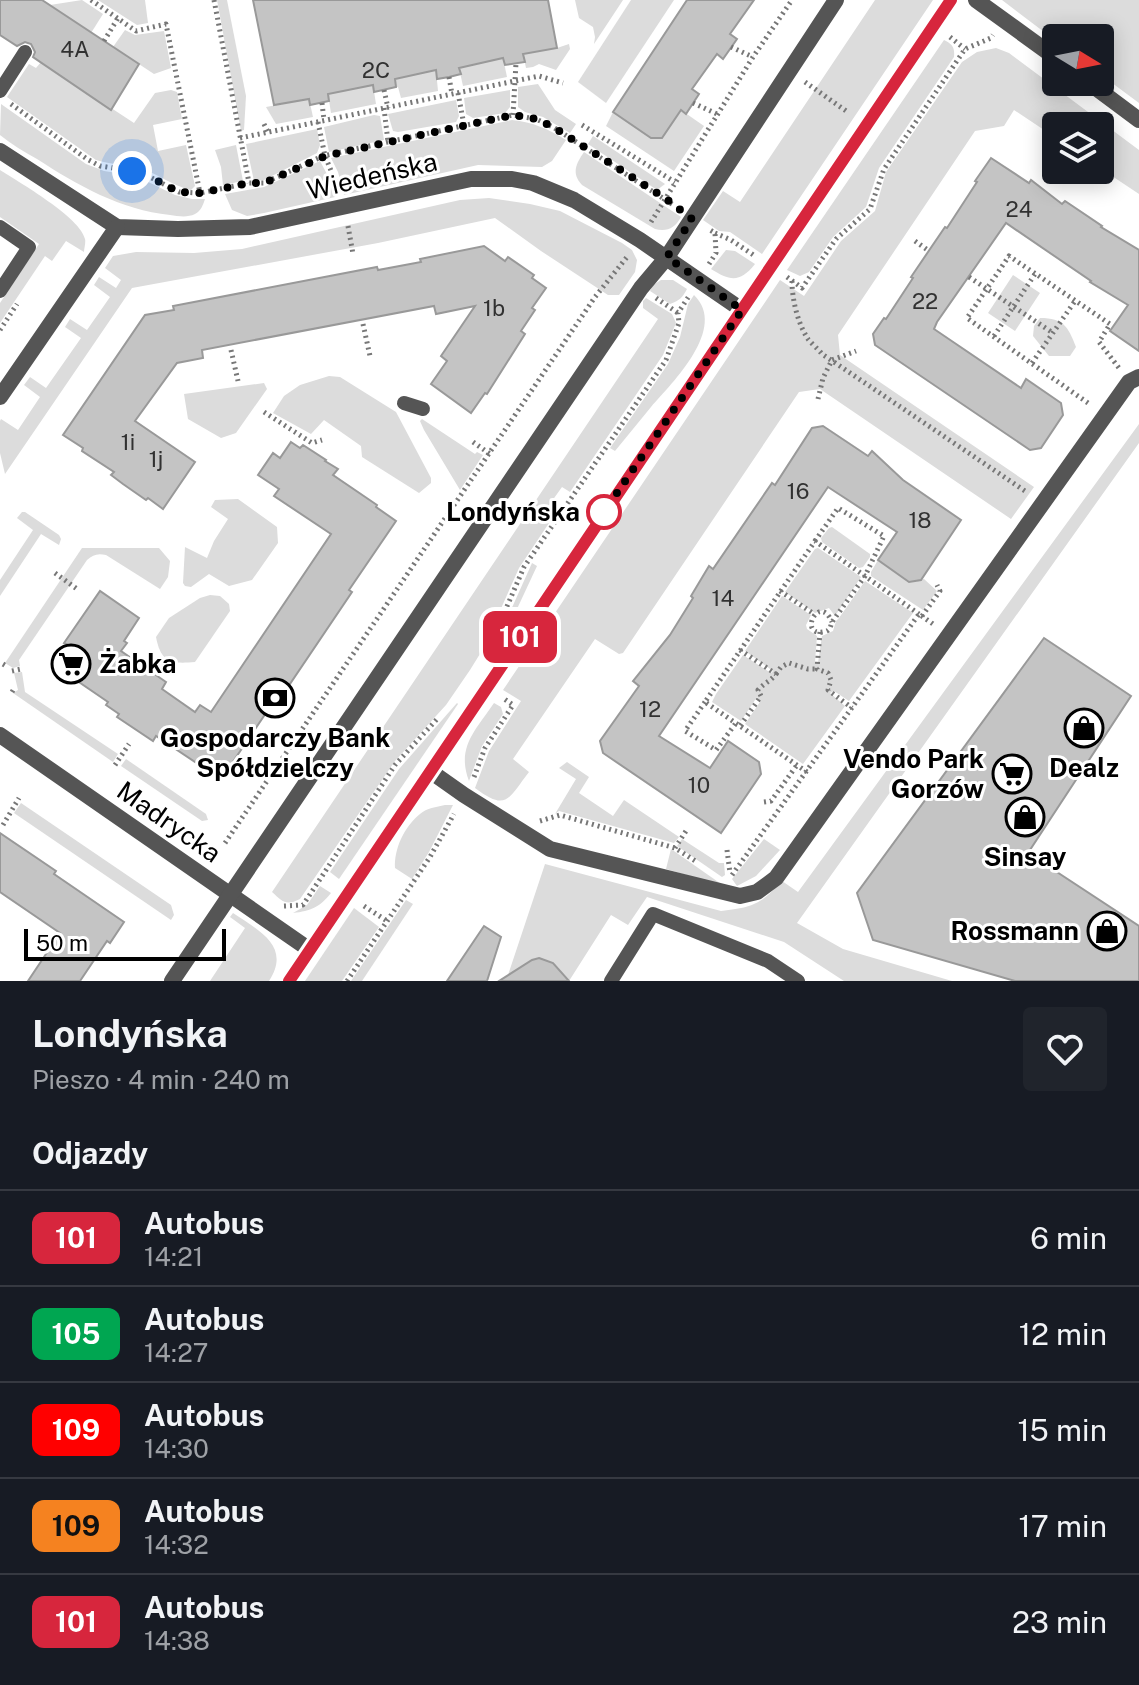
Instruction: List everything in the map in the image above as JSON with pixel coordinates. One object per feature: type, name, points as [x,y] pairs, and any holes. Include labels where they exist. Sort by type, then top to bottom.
[{"type":"street","points":[[172,981],[641,288],[667,257],[836,0]]},
{"type":"street","points":[[289,981],[951,0]]},
{"type":"street","points":[[976,0],[1042,48]]},
{"type":"street","points":[[1107,96],[1139,120]]},
{"type":"street","points":[[0,151],[117,227],[0,397]]},
{"type":"street","name":"Wiedeńska","points":[[117,227],[250,227],[450,182],[491,178],[533,183],[574,200],[667,257],[742,310]]},
{"type":"street","points":[[430,771],[550,849],[725,884],[740,896],[757,892],[776,878],[1134,379]]},
{"type":"street","name":"Madrycka","points":[[0,735],[310,950]]},
{"type":"lane","points":[[0,93],[25,52]]},
{"type":"lane","points":[[0,227],[29,247],[0,291]]},
{"type":"lane","points":[[404,403],[423,409]]},
{"type":"lane","points":[[611,981],[653,914],[768,961],[798,981]]},
{"type":"path","points":[[91,0],[136,31],[166,24],[200,193]]},
{"type":"path","points":[[214,0],[249,183]]},
{"type":"path","points":[[670,190],[789,1]]},
{"type":"path","points":[[104,41],[118,18]]},
{"type":"path","points":[[0,93],[87,159],[100,166],[148,176],[179,192],[200,193],[264,183],[325,156],[464,125],[513,115],[536,119],[665,198],[692,219],[731,240],[802,288],[836,239],[870,209],[884,169],[965,49],[991,38],[1004,19]]},
{"type":"path","points":[[731,47],[753,57]]},
{"type":"path","points":[[513,115],[516,63]]},
{"type":"path","points":[[240,138],[539,76],[563,83]]},
{"type":"path","points":[[449,77],[464,125]]},
{"type":"path","points":[[384,90],[388,142]]},
{"type":"path","points":[[815,90],[866,125]]},
{"type":"path","points":[[322,103],[325,156],[340,193]]},
{"type":"path","points":[[693,103],[717,114]]},
{"type":"path","points":[[264,124],[268,132]]},
{"type":"path","points":[[582,125],[675,182]]},
{"type":"path","points":[[702,275],[716,253],[715,233]]},
{"type":"path","points":[[915,241],[929,251]]},
{"type":"path","points":[[1106,415],[967,318],[1009,256],[1110,324],[1099,342],[1134,379]]},
{"type":"path","points":[[993,336],[1035,274]]},
{"type":"path","points":[[969,277],[1053,333]]},
{"type":"path","points":[[791,280],[798,316],[808,338],[822,354],[1031,495]]},
{"type":"path","points":[[489,646],[524,567],[666,360],[679,323],[678,313],[695,286]]},
{"type":"path","points":[[225,843],[595,297]]},
{"type":"path","points":[[1032,363],[1075,301]]},
{"type":"path","points":[[363,324],[370,356]]},
{"type":"path","points":[[231,350],[238,381]]},
{"type":"path","points":[[818,399],[832,360],[856,351]]},
{"type":"path","points":[[264,412],[312,443],[322,440]]},
{"type":"path","points":[[473,442],[490,454]]},
{"type":"path","points":[[832,622],[830,616],[819,612],[811,619],[814,630],[826,632],[830,628],[865,576],[884,536],[838,508],[685,731],[716,750],[761,696],[758,690],[789,663],[808,669],[823,669],[831,680],[828,690],[852,708]]},
{"type":"path","points":[[815,541],[937,627]]},
{"type":"path","points":[[55,573],[77,589]]},
{"type":"path","points":[[725,884],[940,591],[937,585]]},
{"type":"path","points":[[780,591],[814,614]]},
{"type":"path","points":[[817,669],[820,632]]},
{"type":"path","points":[[740,650],[776,674]]},
{"type":"path","points":[[8,668],[21,669]]},
{"type":"path","points":[[347,981],[430,857],[471,783],[485,748],[513,705],[486,687]]},
{"type":"path","points":[[705,702],[807,772]]},
{"type":"path","points":[[256,912],[271,898],[286,907],[303,905],[395,765],[446,710]]},
{"type":"path","points":[[115,765],[129,744]]},
{"type":"path","points":[[764,802],[771,801],[797,765]]},
{"type":"path","points":[[3,825],[19,798]]},
{"type":"path","points":[[516,828],[560,815],[675,848],[701,864]]},
{"type":"path","points":[[675,848],[686,831]]},
{"type":"path","points":[[725,884],[727,850]]},
{"type":"shaded area","points":[[82,0],[103,14],[91,33],[50,5]]},
{"type":"shaded area","points":[[98,0],[145,0],[148,23],[137,25]]},
{"type":"shaded area","points":[[217,0],[227,0],[246,96],[244,130],[241,131]]},
{"type":"shaded area","points":[[575,0],[623,0],[594,44],[593,27],[579,18]]},
{"type":"shaded area","points":[[631,0],[674,0],[606,103],[578,82]]},
{"type":"shaded area","points":[[875,0],[933,0],[762,254],[730,232],[719,231],[703,220],[723,191],[740,202]]},
{"type":"shaded area","points":[[1002,0],[1139,0],[1139,103],[1114,84],[1114,24],[1042,24],[1042,30]]},
{"type":"shaded area","points":[[125,30],[135,35],[164,31],[171,68],[154,74],[113,47]]},
{"type":"shaded area","points":[[944,40],[952,46],[954,57],[879,168],[866,207],[833,237],[809,272],[800,276],[787,270]]},
{"type":"shaded area","points":[[569,44],[570,49],[556,70],[539,64],[526,68],[523,54]]},
{"type":"shaded area","points":[[996,48],[1009,53],[1042,78],[1042,96],[1067,96],[1088,112],[1042,112],[1042,129],[1014,110],[1004,126],[975,131],[838,335],[840,355],[1034,487],[1011,519],[820,389],[799,392],[623,653],[619,654],[595,639],[513,759],[529,772],[516,789],[501,801],[475,788],[489,751],[521,701],[503,690],[780,280],[804,296],[841,241],[875,211],[886,172],[962,62],[977,52]]},
{"type":"shaded area","points":[[503,58],[507,77],[463,86],[459,68]]},
{"type":"shaded area","points":[[41,62],[134,123],[155,93],[177,92],[182,119],[153,125],[158,151],[186,145],[195,186],[191,190],[142,169],[96,160],[7,97],[29,64],[36,68]]},
{"type":"shaded area","points":[[436,70],[438,91],[401,98],[395,79]]},
{"type":"shaded area","points":[[538,84],[555,110],[576,124],[570,133],[518,107],[518,87]]},
{"type":"shaded area","points":[[373,85],[376,104],[331,113],[328,94]]},
{"type":"shaded area","points":[[510,90],[510,107],[505,113],[473,118],[466,114],[464,98]]},
{"type":"shaded area","points":[[309,99],[313,117],[276,124],[266,107]]},
{"type":"shaded area","points":[[456,100],[459,116],[456,122],[393,131],[388,114]]},
{"type":"shaded area","points":[[1,104],[86,164],[104,171],[136,176],[175,195],[205,199],[203,206],[189,216],[152,212],[117,202],[84,187],[0,135]]},
{"type":"shaded area","points":[[681,110],[704,126],[674,171],[606,126],[613,112],[651,138],[661,138]]},
{"type":"shaded area","points":[[380,116],[384,140],[329,152],[324,127]]},
{"type":"shaded area","points":[[512,120],[527,122],[566,140],[552,161],[542,167],[478,165],[344,195],[331,158]]},
{"type":"shaded area","points":[[317,129],[320,145],[317,153],[264,180],[254,181],[246,144]]},
{"type":"shaded area","points":[[1114,131],[1139,150],[1139,194],[1114,177]]},
{"type":"shaded area","points":[[593,136],[665,184],[657,190],[588,144]]},
{"type":"shaded area","points":[[236,145],[243,181],[223,185],[215,150]]},
{"type":"shaded area","points":[[584,152],[681,217],[679,221],[667,229],[655,229],[582,185],[576,168]]},
{"type":"shaded area","points":[[320,161],[335,197],[247,216],[232,210],[225,194],[264,187]]},
{"type":"shaded area","points":[[0,170],[73,221],[81,230],[85,242],[84,252],[66,241],[52,261],[45,256],[0,323],[0,303],[39,244],[0,217]]},
{"type":"shaded area","points":[[489,198],[560,211],[632,250],[637,260],[635,272],[619,295],[608,295],[495,218],[132,288],[5,474],[0,453],[0,421],[18,430],[40,397],[24,385],[30,377],[46,388],[81,338],[65,327],[70,319],[87,330],[110,297],[94,285],[99,277],[116,288],[121,280],[105,268],[113,256],[136,252],[194,253],[242,249],[460,200]]},
{"type":"shaded area","points":[[726,250],[735,251],[755,264],[739,277],[724,276],[711,269]]},
{"type":"shaded area","points":[[1013,275],[1040,293],[1015,331],[988,313]]},
{"type":"shaded area","points":[[661,280],[673,280],[687,289],[676,302],[670,304],[650,291]]},
{"type":"shaded area","points":[[694,295],[703,308],[705,323],[694,354],[615,451],[610,448],[668,364],[680,337],[688,304]]},
{"type":"shaded area","points":[[646,298],[672,314],[676,323],[663,355],[570,492],[562,487],[547,508],[555,514],[519,568],[483,649],[446,705],[395,761],[300,899],[291,902],[282,900],[272,892],[658,319],[643,308]]},
{"type":"shaded area","points":[[1040,318],[1060,322],[1067,329],[1076,347],[1070,356],[1049,356],[1033,336],[1034,326]]},
{"type":"shaded area","points":[[329,376],[340,377],[396,412],[431,483],[419,493],[362,457],[361,446],[324,420],[311,434],[273,413],[284,396],[300,385]]},
{"type":"shaded area","points":[[264,383],[267,389],[236,433],[221,438],[188,419],[184,394]]},
{"type":"shaded area","points":[[422,419],[475,454],[483,455],[460,490],[424,430]]},
{"type":"shaded area","points":[[1139,424],[1139,443],[797,923],[843,949],[952,981],[844,981],[784,942],[647,897],[628,925],[611,915],[569,981],[506,981],[545,864],[721,911],[755,904],[782,881],[798,892]]},
{"type":"shaded area","points":[[238,499],[277,527],[278,543],[252,580],[229,586],[209,574],[191,587],[185,586],[185,547],[207,558],[228,519],[211,507],[215,500]]},
{"type":"shaded area","points":[[22,512],[61,539],[59,545],[41,534],[0,596],[0,580],[33,530],[17,518]]},
{"type":"shaded area","points":[[832,527],[870,554],[863,567],[859,568],[822,542],[821,538]]},
{"type":"shaded area","points":[[82,548],[159,548],[170,561],[168,577],[160,589],[106,555],[91,557],[19,660],[20,666],[13,668],[5,663]]},
{"type":"shaded area","points":[[818,548],[861,577],[835,616],[829,608],[815,613],[785,592]]},
{"type":"shaded area","points":[[878,560],[907,582],[924,579],[937,591],[923,610],[871,576]]},
{"type":"shaded area","points":[[532,563],[537,566],[503,639],[488,661]]},
{"type":"shaded area","points":[[865,581],[913,613],[849,701],[834,691],[830,693],[845,706],[803,764],[745,724],[760,702],[757,697],[741,721],[712,702],[743,655],[771,673],[773,671],[745,651],[782,596],[811,615],[806,625],[817,636],[815,662],[818,663],[822,636],[833,631],[836,621]]},
{"type":"shaded area","points":[[210,595],[220,596],[229,604],[230,611],[195,662],[168,660],[161,652],[156,637],[169,618]]},
{"type":"shaded area","points":[[22,672],[25,692],[118,754],[113,762],[13,693],[18,690],[14,673]]},
{"type":"shaded area","points":[[457,703],[339,879],[330,872],[399,769]]},
{"type":"shaded area","points":[[494,703],[501,707],[503,714],[482,746],[469,781],[466,748]]},
{"type":"shaded area","points":[[126,759],[206,814],[208,820],[202,821],[121,766]]},
{"type":"shaded area","points":[[567,762],[589,777],[579,793],[613,816],[624,800],[679,837],[674,843],[559,811],[555,814],[576,779],[559,768]]},
{"type":"shaded area","points":[[21,803],[171,905],[174,915],[171,920],[14,813]]},
{"type":"shaded area","points":[[453,805],[412,879],[395,868],[401,839],[420,814]]},
{"type":"shaded area","points":[[682,839],[719,863],[724,863],[725,875],[722,877],[677,846]]},
{"type":"shaded area","points":[[764,839],[780,850],[756,876],[737,886],[732,879]]},
{"type":"shaded area","points":[[671,849],[724,886],[666,869]]},
{"type":"shaded area","points":[[320,886],[331,893],[327,898],[315,908],[293,913],[307,905]]},
{"type":"shaded area","points":[[406,900],[413,904],[362,981],[351,981]]},
{"type":"shaded area","points":[[354,908],[379,927],[342,981],[305,981]]},
{"type":"shaded area","points":[[233,913],[269,940],[274,949],[277,958],[269,981],[210,981],[245,928],[230,917]]},
{"type":"building","points":[[0,0],[42,0],[139,64],[111,110],[33,57],[35,52],[31,44],[25,42],[17,46],[0,35]]},
{"type":"building","points":[[253,0],[548,0],[557,48],[523,54],[525,62],[505,65],[503,58],[459,68],[461,74],[449,77],[437,79],[436,70],[395,79],[396,87],[374,92],[373,85],[328,94],[329,101],[310,105],[309,99],[274,105]]},
{"type":"building","points":[[687,0],[754,0],[730,34],[737,39],[723,59],[717,54],[692,89],[699,94],[686,114],[681,110],[662,138],[651,138],[613,112]]},
{"type":"building","points":[[991,158],[1029,183],[1031,180],[1062,204],[1065,201],[1139,250],[1139,351],[1110,331],[1128,305],[1006,223],[937,322],[934,329],[1021,388],[1026,379],[1061,403],[1063,415],[1041,448],[1030,450],[875,345],[873,334],[886,319]]},
{"type":"building","points":[[484,246],[505,261],[508,257],[534,275],[532,278],[546,288],[521,331],[525,334],[487,394],[471,413],[431,384],[447,361],[441,356],[475,306],[436,314],[434,306],[202,350],[203,358],[177,363],[135,421],[195,462],[163,509],[123,484],[111,475],[114,472],[63,435],[145,315],[174,310],[173,306],[377,267],[378,270],[421,262],[420,259]]},
{"type":"building","points":[[823,426],[868,456],[872,451],[903,480],[961,520],[921,580],[909,582],[878,560],[897,532],[828,487],[659,736],[710,768],[728,741],[759,762],[761,774],[721,833],[603,753],[600,741],[639,686],[633,681],[670,635],[709,566],[713,569],[772,483],[775,485],[812,428]]},
{"type":"building","points":[[291,442],[300,448],[303,445],[338,469],[333,475],[396,521],[271,712],[268,710],[222,778],[156,736],[153,741],[117,717],[119,714],[106,705],[108,702],[54,665],[68,645],[64,643],[100,591],[139,618],[121,651],[166,682],[162,689],[195,712],[200,705],[211,712],[331,534],[274,496],[279,489],[258,475],[273,453],[280,458]]},
{"type":"building","name":"Vendo Park Gorzów","points":[[1044,638],[1131,696],[1028,853],[1139,926],[1139,981],[1015,981],[873,940],[857,893]]},
{"type":"building","points":[[0,833],[124,922],[80,981],[28,981],[60,933],[0,892]]},
{"type":"building","points":[[484,926],[501,937],[487,981],[447,981]]},
{"type":"building","points":[[539,958],[553,963],[569,981],[499,981],[532,960]]},
{"type":"bus line","name":"101","points":[[289,981],[951,0]]},
{"type":"place","name":"Londyńska","points":[[604,512]]},
{"type":"place","name":"Żabka","points":[[71,664]]},
{"type":"place","name":"Gospodarczy Bank Spółdzielczy","points":[[275,698]]},
{"type":"place","name":"Dealz","points":[[1084,728]]},
{"type":"place","name":"Vendo Park Gorzów","points":[[1012,774]]},
{"type":"place","name":"Sinsay","points":[[1025,817]]},
{"type":"place","name":"Rossmann","points":[[1107,931]]},
{"type":"route","points":[[132,171],[179,192],[200,193],[264,183],[325,156],[513,115],[536,119],[553,127],[665,198],[692,219],[667,257],[742,310],[604,512]]}]
